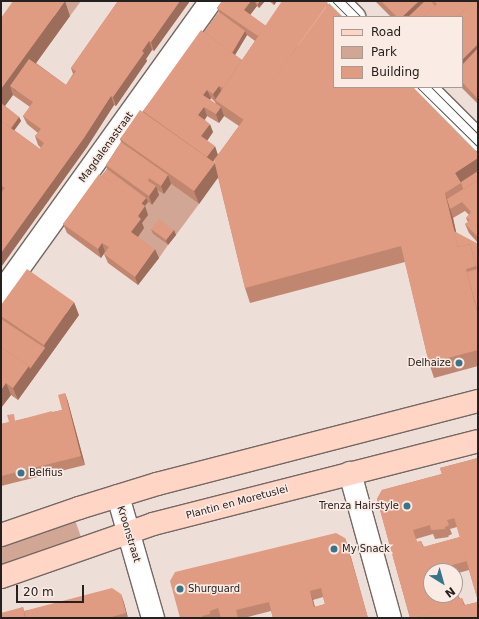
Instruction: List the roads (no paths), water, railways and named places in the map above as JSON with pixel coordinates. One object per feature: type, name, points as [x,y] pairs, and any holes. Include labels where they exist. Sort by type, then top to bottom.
[{"type":"main road","points":[[1,535],[118,496],[478,401]]},
{"type":"main road","name":"Plantin en Moretuslei","points":[[1,576],[128,532],[350,473],[478,441]]},
{"type":"street","name":"Magdalenastraat","points":[[1,293],[211,1]]},
{"type":"street","points":[[338,1],[353,16]]},
{"type":"street","points":[[426,88],[478,140]]},
{"type":"street","points":[[350,473],[390,618]]},
{"type":"street","name":"Kroonstraat","points":[[118,496],[153,618]]},
{"type":"tram line","points":[[332,1],[347,16]]},
{"type":"tram line","points":[[345,1],[360,16]]},
{"type":"tram line","points":[[418,88],[478,147]]},
{"type":"tram line","points":[[432,88],[478,134]]},
{"type":"place","name":"Delhaize","points":[[459,363]]},
{"type":"place","name":"Belfius","points":[[21,473]]},
{"type":"place","name":"Trenza Hairstyle","points":[[407,506]]},
{"type":"place","name":"My Snack","points":[[334,549]]},
{"type":"place","name":"Shurguard","points":[[180,589]]}]
